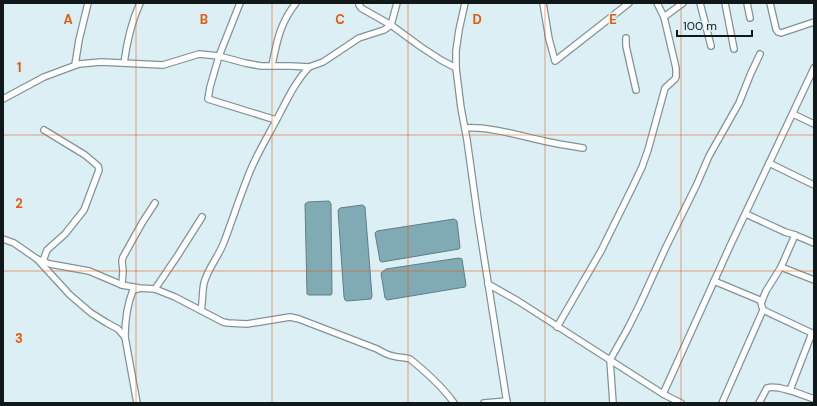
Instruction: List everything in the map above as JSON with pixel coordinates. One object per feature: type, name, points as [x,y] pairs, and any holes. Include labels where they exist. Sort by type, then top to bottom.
[{"type":"street","points":[[75,65],[88,3]]},
{"type":"street","points":[[124,63],[131,27],[140,3]]},
{"type":"street","points":[[240,3],[219,56],[208,99],[276,120]]},
{"type":"street","points":[[272,65],[284,20],[296,3]]},
{"type":"street","points":[[360,3],[359,5],[361,8],[390,25],[421,48],[456,68]]},
{"type":"street","points":[[201,310],[203,286],[207,274],[224,243],[247,177],[293,88],[310,67],[323,62],[359,38],[384,30],[390,25],[397,3]]},
{"type":"street","points":[[465,3],[456,51],[456,68],[507,402],[484,403]]},
{"type":"street","points":[[543,3],[549,39],[555,61],[629,3]]},
{"type":"street","points":[[557,327],[596,261],[624,205],[642,167],[648,150],[665,88],[676,77],[676,68],[664,17],[657,3]]},
{"type":"street","points":[[664,17],[683,3]]},
{"type":"street","points":[[700,3],[711,46]]},
{"type":"street","points":[[725,3],[734,49]]},
{"type":"street","points":[[747,3],[750,18]]},
{"type":"street","points":[[770,3],[778,32],[814,22]]},
{"type":"street","points":[[626,38],[626,46],[636,90]]},
{"type":"street","points":[[3,99],[44,77],[75,65],[101,62],[163,65],[199,54],[219,56],[261,66],[272,65],[310,67]]},
{"type":"street","points":[[613,403],[610,360],[640,304],[709,156],[739,103],[760,54]]},
{"type":"street","points":[[667,403],[665,395],[714,281],[814,68]]},
{"type":"street","points":[[793,114],[814,124]]},
{"type":"street","points":[[465,128],[489,129],[583,148]]},
{"type":"street","points":[[43,261],[48,250],[65,234],[84,210],[99,170],[98,166],[90,159],[44,130]]},
{"type":"street","points":[[769,164],[814,185]]},
{"type":"street","points":[[122,285],[122,262],[125,253],[155,203]]},
{"type":"street","points":[[746,214],[785,232],[814,243]]},
{"type":"street","points":[[155,289],[178,256],[202,217]]},
{"type":"street","points":[[722,403],[763,310],[761,303],[766,291],[781,267],[795,235]]},
{"type":"street","points":[[3,239],[14,243],[37,259],[70,295],[91,313],[107,324],[118,329],[125,337]]},
{"type":"street","points":[[37,259],[50,264],[89,271],[122,285],[155,289],[175,297],[222,322],[247,324],[290,317],[299,319],[377,349],[386,354],[410,359],[451,398],[454,403]]},
{"type":"street","points":[[781,267],[814,280]]},
{"type":"street","points":[[714,281],[762,301]]},
{"type":"street","points":[[488,284],[518,301],[557,327],[680,403]]},
{"type":"street","points":[[137,403],[125,337],[125,322],[129,299],[133,290],[139,288]]},
{"type":"street","points":[[763,310],[813,334],[790,390]]},
{"type":"street","points":[[759,403],[765,391],[769,387],[790,390],[814,399]]},
{"type":"water","points":[[329,201],[331,204],[332,293],[331,295],[309,295],[307,294],[305,204],[308,202]]},
{"type":"water","points":[[362,205],[365,207],[372,296],[371,299],[347,301],[344,297],[338,210],[340,208]]},
{"type":"water","points":[[454,219],[457,221],[459,249],[382,262],[380,261],[375,233],[377,231]]},
{"type":"water","points":[[459,258],[462,259],[466,285],[465,287],[387,300],[385,298],[381,273],[386,269]]}]
